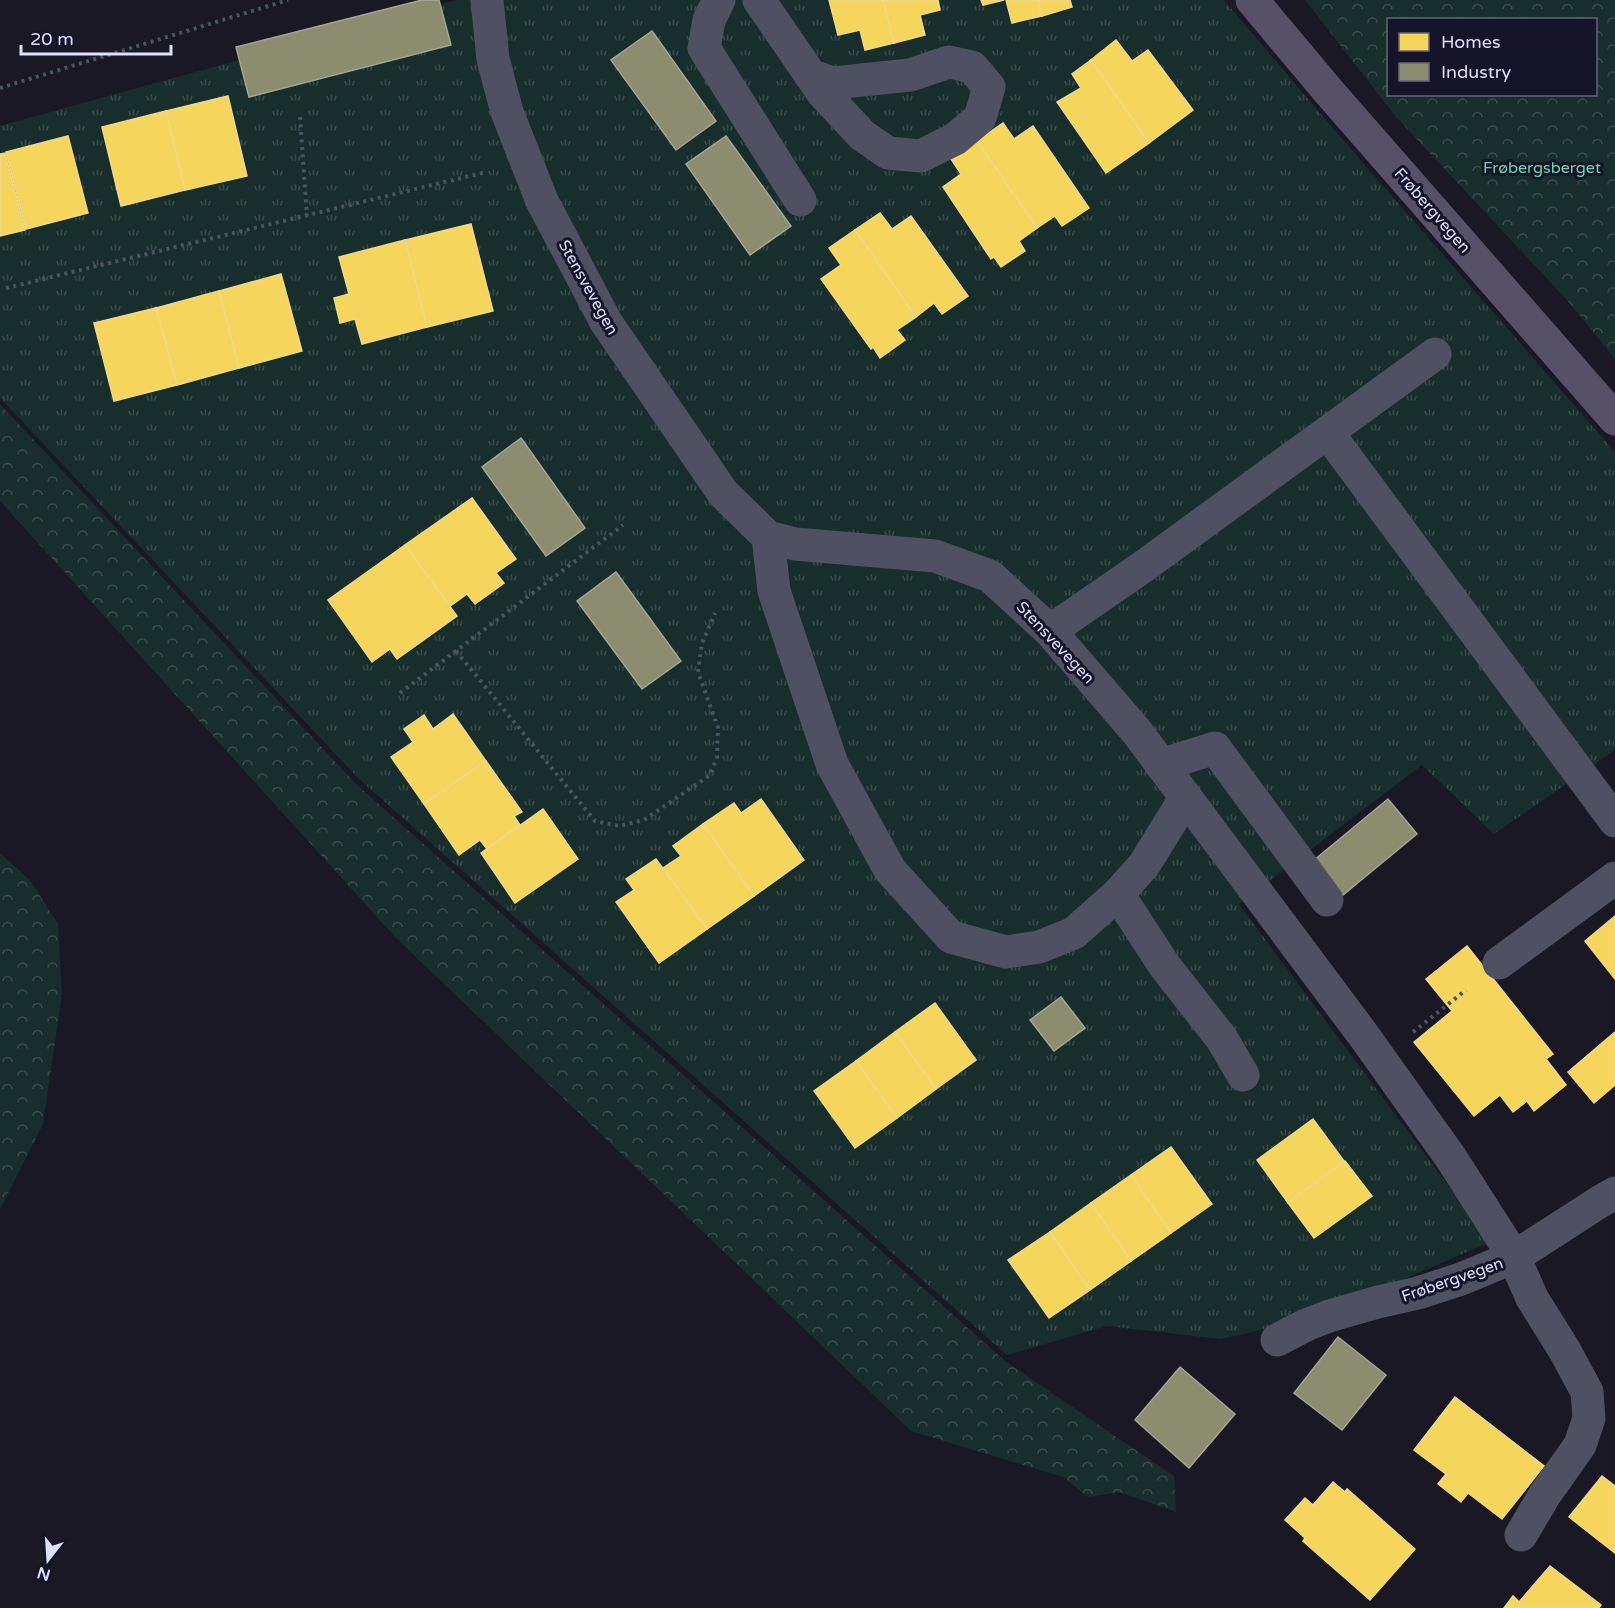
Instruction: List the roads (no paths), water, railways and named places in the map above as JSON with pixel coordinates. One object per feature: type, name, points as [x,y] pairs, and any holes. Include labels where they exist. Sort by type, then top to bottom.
[{"type":"main road","name":"Frøbergvegen","points":[[1252,0],[1330,93],[1615,418]]},
{"type":"street","name":"Stensvevegen","points":[[487,0],[493,59],[507,112],[542,201],[606,322],[723,493],[768,537],[795,544],[935,556],[990,576],[1050,631],[1137,732],[1451,1158],[1514,1257],[1532,1298],[1587,1392],[1589,1418],[1580,1445],[1544,1496],[1521,1535]]},
{"type":"street","points":[[719,0],[709,20],[704,48],[800,200]]},
{"type":"street","points":[[759,0],[822,92],[862,135],[888,153],[921,156],[955,139],[980,118],[988,87],[972,67],[949,62],[910,75],[833,83],[810,75]]},
{"type":"street","points":[[1050,631],[1144,566],[1435,354]]},
{"type":"street","points":[[1328,433],[1615,821]]},
{"type":"street","points":[[768,537],[774,591],[832,764],[890,870],[951,937],[1006,952],[1040,947],[1074,933],[1118,894],[1144,865],[1186,797]]},
{"type":"street","points":[[1161,765],[1215,748],[1328,900]]},
{"type":"street","points":[[1499,963],[1615,878]]},
{"type":"street","points":[[1118,894],[1164,965],[1222,1039],[1243,1075]]},
{"type":"street","name":"Frøbergvegen","points":[[1277,1340],[1329,1316],[1419,1293],[1514,1257],[1615,1194]]},
{"type":"park label","name":"Frøbergsberget","points":[[1542,167]]}]
